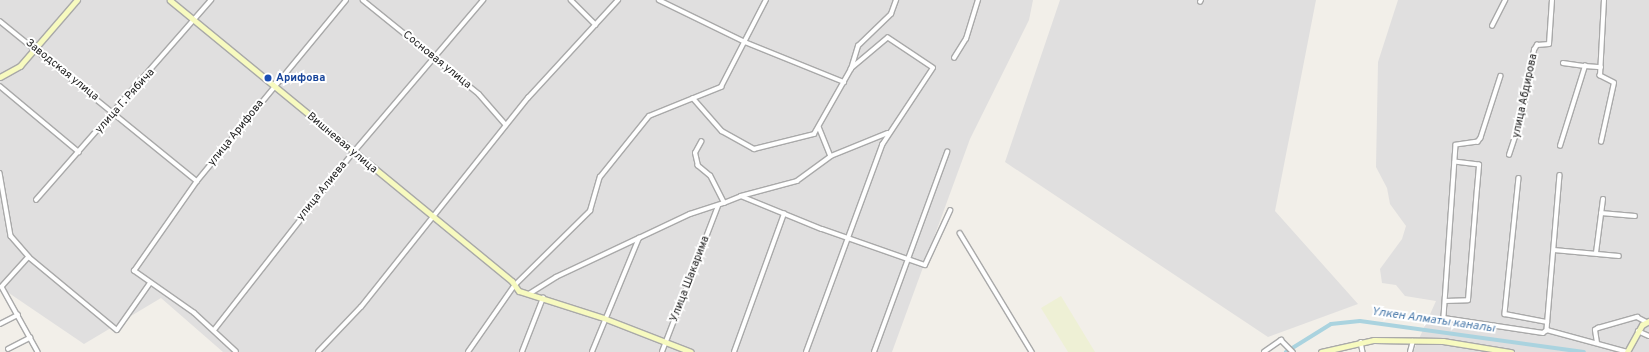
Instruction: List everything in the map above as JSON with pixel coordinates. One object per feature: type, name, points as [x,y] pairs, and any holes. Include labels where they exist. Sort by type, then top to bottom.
[{"type":"street","points":[[0,77],[20,66],[37,49],[77,0]]},
{"type":"street","name":"Вишневая улица","points":[[170,0],[514,286],[529,294],[543,297],[604,318],[691,352]]},
{"type":"street","name":"улица Г. Рябича","points":[[36,200],[115,113],[211,0]]},
{"type":"street","name":"улица Арифова","points":[[150,283],[134,271],[197,181],[346,0]]},
{"type":"street","name":"Сосновая улица","points":[[363,0],[479,94],[506,125]]},
{"type":"street","points":[[570,0],[596,25]]},
{"type":"street","points":[[318,352],[361,307],[506,125],[618,0]]},
{"type":"street","points":[[659,0],[744,42],[844,82]]},
{"type":"street","points":[[468,352],[514,286],[590,211],[600,177],[649,116],[721,87],[766,0]]},
{"type":"street","points":[[693,98],[722,131],[754,149],[814,134],[851,69],[864,37],[891,14],[896,0]]},
{"type":"street","points":[[954,58],[966,39],[978,0]]},
{"type":"street","points":[[1492,26],[1505,0]]},
{"type":"street","name":"улица Абдирова","points":[[1509,155],[1523,113],[1534,50],[1537,45],[1549,44],[1552,0]]},
{"type":"street","points":[[1601,142],[1614,83],[1603,79],[1601,67],[1604,0]]},
{"type":"street","name":"улица Алиева","points":[[214,330],[353,153],[433,57],[483,1]]},
{"type":"street","name":"Заводская улица","points":[[0,21],[37,49],[197,181]]},
{"type":"street","points":[[806,352],[847,236],[889,133],[932,65],[888,38],[851,69]]},
{"type":"street","points":[[1563,63],[1601,67]]},
{"type":"street","points":[[1560,146],[1585,66]]},
{"type":"street","points":[[1501,76],[1478,142],[1456,145],[1444,318],[1543,333],[1547,330],[1627,352],[1638,331],[1648,321],[1637,317],[1598,328],[1595,330],[1596,343]]},
{"type":"street","points":[[0,86],[79,152]]},
{"type":"street","points":[[819,127],[831,156]]},
{"type":"street","points":[[529,294],[556,277],[690,214],[718,206],[741,196],[797,181],[831,156],[889,133]]},
{"type":"street","points":[[700,142],[695,153],[698,166],[710,176],[724,203]]},
{"type":"street","points":[[874,352],[947,152]]},
{"type":"street","points":[[1445,301],[1468,300],[1479,165],[1455,162]]},
{"type":"street","points":[[0,173],[11,236],[29,257],[117,330],[150,283],[214,330],[236,352]]},
{"type":"street","points":[[1547,330],[1560,176]]},
{"type":"street","points":[[1519,178],[1505,314],[1547,322]]},
{"type":"street","points":[[741,196],[784,214],[925,265],[929,262],[950,211]]},
{"type":"street","points":[[1596,252],[1603,199]]},
{"type":"street","name":"Улица Шакарима","points":[[662,352],[718,206]]},
{"type":"street","points":[[1601,212],[1635,216]]},
{"type":"street","points":[[734,352],[784,214]]},
{"type":"street","points":[[960,232],[1032,352]]},
{"type":"street","points":[[592,352],[604,318],[639,238]]},
{"type":"street","points":[[1554,250],[1596,252],[1619,256]]},
{"type":"street","points":[[29,257],[1,287],[38,352]]},
{"type":"street","points":[[522,352],[543,297]]},
{"type":"street","points":[[0,324],[18,315]]},
{"type":"street","points":[[1638,331],[1649,336]]},
{"type":"street","points":[[8,350],[30,338]]},
{"type":"street","points":[[1264,352],[1278,340],[1284,342],[1293,352]]},
{"type":"street","points":[[1410,352],[1413,340]]},
{"type":"street","points":[[1321,352],[1361,342],[1413,340],[1443,341],[1511,352]]},
{"type":"street","points":[[1361,342],[1363,352]]},
{"type":"shaded area","points":[[0,0],[1033,0],[1029,20],[970,139],[892,352],[223,352],[161,298],[84,344],[0,287]]},
{"type":"shaded area","points":[[1060,0],[1316,0],[1275,211],[1358,304],[1268,337],[1005,162]]},
{"type":"shaded area","points":[[1398,0],[1649,0],[1649,352],[1413,352],[1436,301],[1405,296],[1396,285],[1382,283],[1380,269],[1402,239],[1406,226],[1390,204],[1387,188],[1376,167],[1378,62]]},
{"type":"green space","points":[[1061,296],[1095,352],[1068,352],[1041,308]]},
{"type":"waterway","name":"Үлкен Алматы каналы","points":[[1286,352],[1331,324],[1360,321],[1584,352]]},
{"type":"place","name":"Арифова","points":[[268,78]]}]
